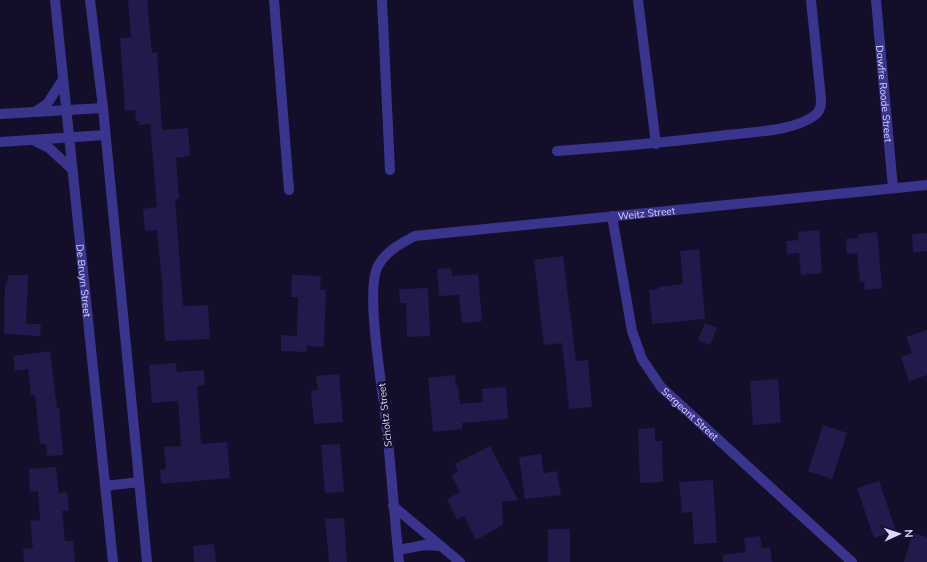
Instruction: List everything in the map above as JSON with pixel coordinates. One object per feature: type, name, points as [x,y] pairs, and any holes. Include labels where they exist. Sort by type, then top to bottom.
[{"type":"street","name":"De Bruyn Street","points":[[55,0],[64,109],[72,169],[113,562]]},
{"type":"street","points":[[90,0],[103,108],[147,562]]},
{"type":"street","points":[[274,0],[289,190]]},
{"type":"street","points":[[382,0],[390,170]]},
{"type":"street","points":[[638,0],[656,144]]},
{"type":"street","points":[[557,151],[656,144],[778,129],[803,122],[815,115],[821,108],[821,98],[811,0]]},
{"type":"street","name":"Dawfre Roode Street","points":[[876,0],[893,188]]},
{"type":"street","points":[[35,112],[47,104],[62,81]]},
{"type":"street","points":[[0,114],[64,109],[103,108]]},
{"type":"street","points":[[0,142],[105,135]]},
{"type":"street","points":[[33,140],[49,148],[72,169]]},
{"type":"street","name":"Weitz Street","points":[[377,267],[387,254],[397,245],[415,236],[927,184]]},
{"type":"street","name":"Sergeant Street","points":[[612,216],[632,331],[642,359],[661,387],[785,498],[852,562]]},
{"type":"street","name":"Scholtz Street","points":[[377,267],[374,287],[375,323],[399,562]]},
{"type":"street","points":[[105,486],[139,482]]},
{"type":"street","points":[[393,506],[460,562]]},
{"type":"street","points":[[398,550],[425,545],[441,546]]},
{"type":"building","points":[[128,0],[147,0],[152,53],[157,52],[162,130],[188,128],[190,156],[176,158],[179,199],[175,199],[183,306],[208,305],[210,339],[165,341],[163,292],[157,230],[145,231],[143,209],[157,207],[150,124],[139,125],[139,121],[136,121],[135,110],[125,111],[120,38],[131,37]]},
{"type":"building","points":[[819,230],[822,273],[801,275],[799,253],[787,254],[786,241],[799,240],[798,232]]},
{"type":"building","points":[[877,232],[882,288],[865,290],[864,282],[860,282],[857,253],[847,254],[846,239],[858,238],[858,234]]},
{"type":"building","points":[[927,233],[927,251],[913,252],[912,234]]},
{"type":"building","points":[[699,249],[705,319],[652,324],[649,290],[658,289],[658,287],[683,284],[680,251]]},
{"type":"building","points":[[563,256],[576,361],[588,360],[592,407],[569,409],[562,343],[544,345],[534,260]]},
{"type":"building","points":[[451,268],[452,276],[478,274],[482,321],[462,323],[459,295],[439,296],[437,269]]},
{"type":"building","points":[[8,275],[28,275],[26,324],[41,324],[40,336],[4,334],[5,284],[7,284]]},
{"type":"building","points":[[292,275],[321,276],[320,290],[326,290],[324,347],[307,346],[307,352],[281,351],[281,335],[297,336],[298,297],[291,297]]},
{"type":"building","points":[[428,288],[430,336],[407,337],[406,303],[400,303],[399,289]]},
{"type":"building","points":[[705,323],[717,328],[710,345],[698,340]]},
{"type":"building","points":[[927,330],[927,375],[909,381],[901,357],[912,353],[906,337]]},
{"type":"building","points":[[50,351],[57,408],[59,408],[63,455],[47,456],[46,444],[40,444],[35,395],[31,395],[28,369],[15,371],[13,356]]},
{"type":"building","points":[[176,363],[177,372],[204,370],[205,385],[197,386],[201,444],[227,442],[230,478],[161,484],[160,470],[166,469],[164,447],[181,446],[178,401],[152,403],[149,365]]},
{"type":"building","points":[[339,374],[343,422],[314,424],[311,391],[318,390],[316,376]]},
{"type":"building","points":[[455,375],[456,385],[458,385],[460,404],[483,402],[482,389],[506,387],[508,419],[462,423],[462,429],[433,432],[428,378]]},
{"type":"building","points":[[778,379],[781,423],[753,425],[750,381]]},
{"type":"building","points":[[823,425],[847,433],[832,479],[808,471]]},
{"type":"building","points":[[655,428],[655,441],[662,441],[663,482],[640,483],[638,429]]},
{"type":"building","points":[[340,444],[344,492],[325,493],[321,445]]},
{"type":"building","points":[[490,446],[518,500],[502,502],[503,525],[476,540],[464,516],[457,520],[447,499],[460,492],[451,475],[458,472],[455,464]]},
{"type":"building","points":[[541,454],[544,473],[557,471],[561,495],[525,499],[519,457]]},
{"type":"building","points":[[56,467],[59,493],[67,492],[69,510],[62,511],[65,541],[73,541],[75,562],[24,562],[23,549],[33,548],[30,521],[40,520],[38,491],[30,492],[29,469]]},
{"type":"building","points":[[713,480],[717,543],[694,544],[692,512],[682,513],[679,482]]},
{"type":"building","points":[[879,481],[896,531],[874,538],[857,488]]},
{"type":"building","points":[[344,518],[347,562],[329,562],[325,519]]},
{"type":"building","points":[[548,529],[570,529],[570,562],[548,562]]},
{"type":"building","points":[[913,533],[927,537],[927,562],[904,562]]},
{"type":"building","points":[[760,536],[762,548],[770,547],[772,562],[723,562],[723,555],[746,552],[744,538]]},
{"type":"building","points":[[214,544],[216,562],[194,562],[193,546]]}]
